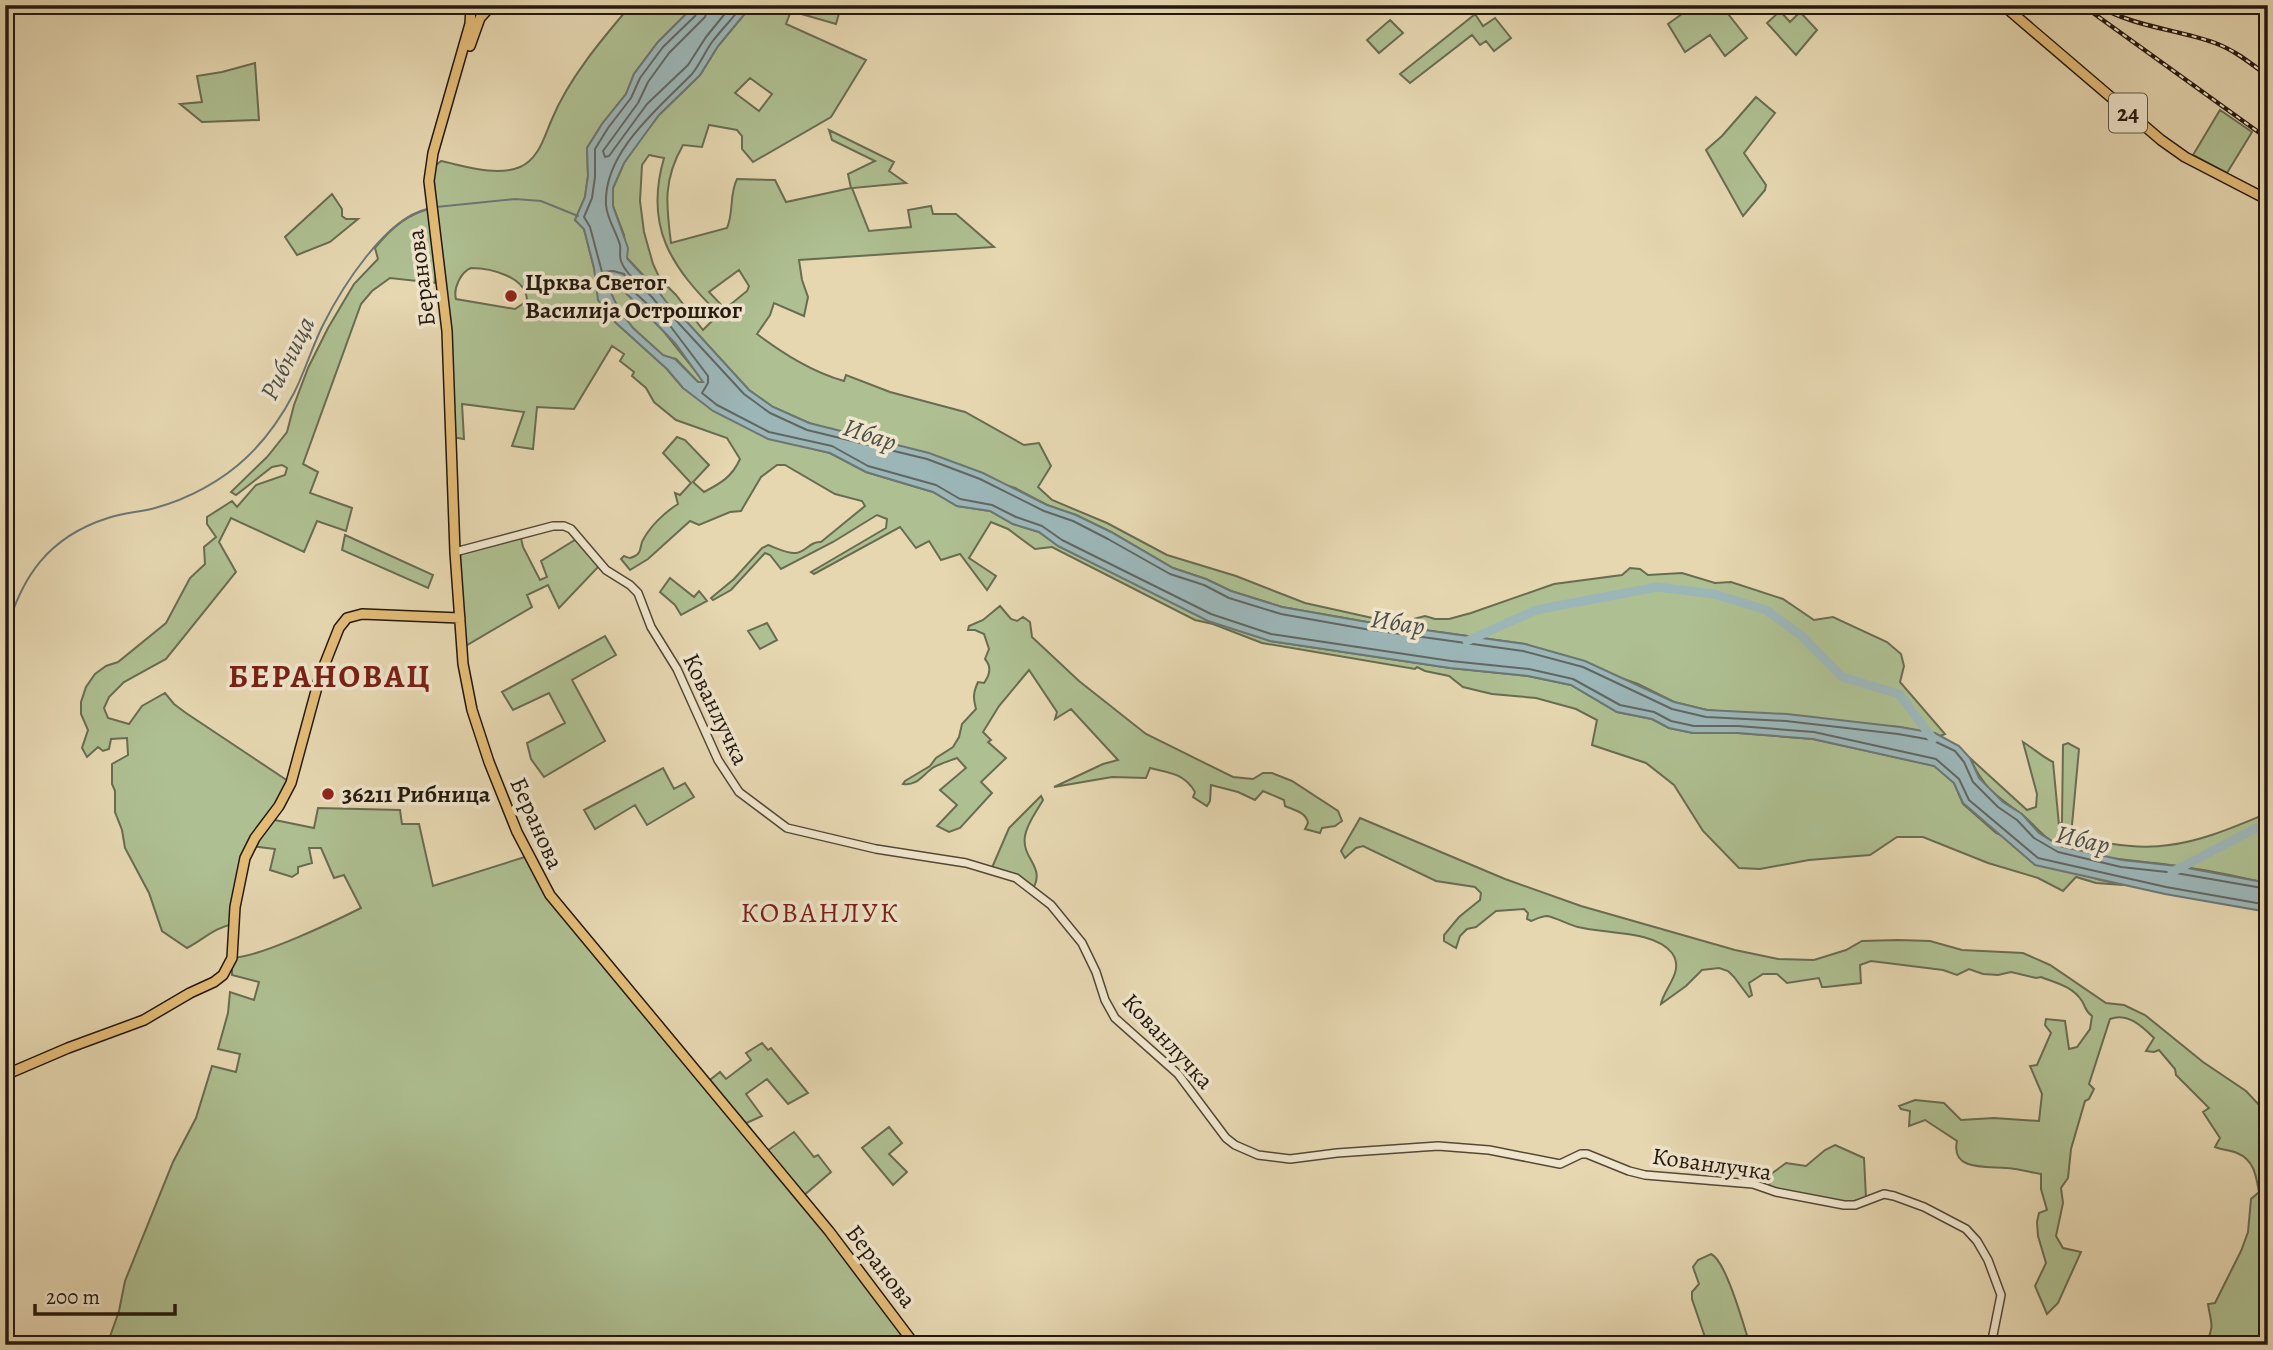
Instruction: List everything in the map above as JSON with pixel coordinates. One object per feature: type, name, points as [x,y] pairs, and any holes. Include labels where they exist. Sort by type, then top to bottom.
[{"type":"main road","name":"24","points":[[2003,5],[2161,140],[2185,157],[2268,200]]},
{"type":"main road","name":"24","points":[[2010,5],[2166,138],[2188,153],[2268,194]]},
{"type":"main road","points":[[470,7],[477,12],[489,9]]},
{"type":"main road","points":[[447,103],[470,24],[470,7]]},
{"type":"main road","points":[[447,103],[476,29],[489,9]]},
{"type":"main road","name":"Беранова","points":[[447,103],[430,170],[430,193],[447,331],[455,552],[463,664],[472,710],[515,827],[545,887],[571,922],[829,1231],[915,1345]]},
{"type":"main road","points":[[5,1075],[144,1020],[214,982],[226,970],[232,958],[235,906],[245,860],[255,838],[279,806],[291,783],[320,676],[333,639],[344,620],[349,616],[362,614],[460,618]]},
{"type":"street","name":"Кованлучка","points":[[455,552],[553,526],[571,529],[606,570],[638,593],[651,627],[677,669],[711,746],[739,792],[787,828],[876,849],[966,863],[1016,878],[1051,905],[1083,943],[1096,972],[1104,1000],[1115,1018],[1178,1073],[1226,1138],[1247,1151],[1273,1158],[1290,1159],[1438,1146],[1489,1150],[1560,1164],[1587,1154],[1645,1175],[1753,1184],[1776,1192],[1844,1205],[1855,1205],[1884,1194],[1894,1196],[1924,1207],[1966,1229],[1977,1241],[1988,1260],[2001,1295],[1991,1345]]},
{"type":"green space","points":[[631,5],[695,5],[658,42],[634,74],[626,94],[587,148],[588,176],[585,197],[575,220],[584,229],[594,268],[615,322],[667,369],[683,388],[799,445],[830,453],[866,472],[933,492],[957,506],[990,511],[1013,524],[1039,532],[1058,546],[1101,567],[1270,641],[1450,668],[1528,676],[1571,685],[1617,712],[1652,719],[1669,728],[1693,733],[1738,733],[1813,739],[1935,766],[1954,783],[1963,804],[1996,833],[2097,879],[2123,885],[2096,883],[2076,877],[2063,891],[2038,878],[1988,863],[1923,837],[1897,837],[1870,855],[1809,860],[1760,869],[1739,868],[1703,831],[1674,785],[1646,763],[1592,745],[1597,720],[1576,709],[1536,698],[1492,694],[1463,687],[1449,676],[1417,667],[1415,669],[1262,643],[1195,620],[1052,547],[1035,549],[1008,529],[991,522],[969,558],[996,576],[987,590],[960,554],[941,560],[929,541],[916,548],[900,527],[814,574],[811,572],[886,528],[887,519],[877,515],[781,569],[770,555],[765,553],[731,590],[713,600],[711,598],[734,579],[762,548],[768,545],[796,553],[821,542],[865,506],[862,501],[835,494],[785,465],[777,465],[761,477],[741,511],[730,512],[699,525],[690,521],[648,559],[630,570],[621,559],[638,553],[653,525],[678,504],[675,493],[680,495],[691,483],[663,453],[677,437],[685,440],[709,465],[693,482],[704,492],[725,479],[740,459],[727,438],[676,420],[654,402],[646,388],[632,376],[634,372],[620,361],[624,354],[612,346],[574,409],[537,407],[533,449],[512,446],[524,412],[462,404],[464,439],[451,437],[447,331],[436,272],[435,283],[390,278],[372,291],[361,304],[303,464],[318,472],[310,493],[352,508],[346,531],[317,521],[304,552],[231,518],[219,542],[236,572],[166,659],[124,682],[109,697],[104,708],[108,718],[129,724],[142,706],[165,693],[186,713],[291,783],[270,819],[314,828],[318,808],[400,810],[402,824],[419,824],[433,886],[528,856],[545,887],[706,1083],[720,1072],[726,1079],[751,1060],[746,1053],[762,1043],[768,1050],[771,1048],[808,1093],[788,1104],[767,1079],[746,1094],[762,1116],[742,1125],[764,1153],[794,1132],[814,1157],[818,1155],[831,1172],[802,1197],[915,1345],[107,1345],[119,1311],[125,1281],[173,1162],[196,1118],[212,1066],[236,1072],[240,1054],[218,1049],[228,1013],[230,992],[254,1000],[259,982],[232,975],[232,958],[260,952],[361,908],[344,875],[334,878],[321,848],[309,848],[312,863],[298,867],[298,873],[292,877],[270,870],[275,849],[251,846],[234,924],[215,931],[187,948],[162,931],[149,893],[125,848],[115,812],[112,764],[128,755],[127,738],[111,739],[109,749],[103,751],[98,747],[87,757],[82,748],[88,730],[81,714],[81,702],[86,687],[95,674],[118,662],[166,623],[190,578],[205,564],[204,547],[216,537],[207,524],[207,517],[232,501],[237,507],[256,485],[285,475],[287,468],[282,465],[272,467],[236,495],[231,492],[267,457],[287,432],[308,368],[354,284],[378,259],[375,248],[401,222],[433,208],[430,170],[441,161],[491,171],[511,170],[532,159],[577,74]],"holes":[[[479,268],[498,272],[515,280],[521,286],[527,301],[515,309],[456,299],[457,285],[461,277],[467,270]]]},
{"type":"green space","points":[[752,5],[818,5],[840,10],[836,24],[791,11],[786,24],[866,60],[831,117],[753,162],[742,149],[742,136],[737,130],[709,125],[702,147],[683,145],[669,181],[668,216],[671,243],[727,228],[737,179],[775,180],[786,202],[851,188],[848,174],[875,161],[832,140],[829,130],[894,162],[889,171],[906,183],[852,188],[869,231],[911,227],[908,210],[931,206],[933,214],[956,214],[994,247],[799,260],[808,297],[804,316],[774,303],[770,315],[757,334],[799,362],[844,381],[846,375],[890,392],[965,412],[1024,445],[1039,443],[1051,466],[1038,487],[1052,500],[1107,523],[1167,555],[1236,576],[1305,603],[1402,622],[1425,616],[1449,619],[1554,584],[1622,575],[1630,568],[1640,569],[1648,575],[1682,573],[1715,583],[1731,582],[1783,599],[1814,620],[1833,617],[1887,642],[1901,654],[1904,666],[1900,682],[1945,734],[1940,736],[1900,727],[1707,710],[1674,702],[1638,684],[1525,644],[1282,607],[1231,591],[1173,568],[1111,532],[1047,505],[1015,488],[809,423],[773,407],[749,390],[676,310],[667,306],[659,292],[627,258],[624,235],[613,206],[613,188],[624,163],[659,115],[700,75],[718,46]],"holes":[[[750,78],[772,94],[759,111],[735,93]],[[649,155],[664,158],[657,205],[666,244],[687,280],[719,314],[703,330],[660,279],[653,264],[644,232],[640,201],[642,165]],[[739,270],[749,286],[747,291],[725,309],[709,292]]]},
{"type":"green space","points":[[1468,5],[1485,5],[1475,14],[1483,26],[1495,18],[1511,38],[1494,51],[1486,41],[1480,45],[1472,35],[1410,83],[1400,74],[1474,15]]},
{"type":"green space","points":[[1682,5],[1721,5],[1747,38],[1725,56],[1710,35],[1685,52],[1668,24],[1686,11]]},
{"type":"green space","points":[[1780,11],[1790,22],[1800,12],[1817,30],[1796,55],[1767,23]]},
{"type":"green space","points":[[1390,20],[1403,33],[1379,53],[1367,40]]},
{"type":"green space","points":[[255,63],[259,120],[202,122],[180,104],[202,102],[197,76]]},
{"type":"green space","points":[[1756,97],[1775,113],[1744,153],[1766,185],[1765,190],[1743,216],[1706,150]]},
{"type":"green space","points":[[2220,110],[2252,132],[2227,173],[2193,155]]},
{"type":"green space","points":[[332,194],[342,209],[342,216],[346,219],[358,219],[330,242],[297,255],[285,237]]},
{"type":"green space","points":[[610,278],[617,279],[626,293],[660,327],[704,382],[698,382],[676,359],[663,356],[633,328],[610,293]]},
{"type":"green space","points":[[520,534],[523,547],[540,580],[547,577],[541,561],[578,538],[600,565],[559,608],[548,585],[527,595],[532,607],[462,648],[455,552]]},
{"type":"green space","points":[[345,535],[433,575],[428,588],[342,550]]},
{"type":"green space","points":[[670,578],[694,597],[699,591],[707,601],[681,615],[675,605],[660,592]]},
{"type":"green space","points":[[1000,606],[1011,619],[1017,621],[1023,617],[1030,622],[1032,637],[1079,681],[1146,734],[1233,777],[1253,779],[1263,773],[1272,773],[1292,781],[1338,811],[1342,821],[1335,826],[1322,828],[1320,833],[1305,829],[1308,823],[1305,816],[1285,806],[1284,800],[1263,791],[1255,800],[1211,785],[1207,806],[1193,797],[1195,792],[1181,777],[1150,768],[1146,778],[1112,777],[1054,787],[1103,764],[1118,760],[1071,709],[1055,719],[1057,712],[1029,670],[999,706],[983,732],[991,740],[988,742],[1006,758],[981,782],[992,793],[960,828],[949,832],[937,826],[957,805],[940,790],[966,768],[957,758],[934,767],[916,781],[903,784],[953,747],[962,724],[976,709],[976,686],[978,682],[984,683],[989,674],[989,665],[985,659],[989,649],[984,634],[968,630],[969,626],[983,620]]},
{"type":"green space","points":[[767,623],[777,640],[760,649],[748,631]]},
{"type":"green space","points":[[605,636],[616,655],[572,680],[605,741],[544,777],[531,759],[527,743],[565,723],[549,693],[513,710],[502,692]]},
{"type":"green space","points":[[2023,742],[2053,762],[2059,825],[2062,822],[2063,745],[2068,743],[2079,749],[2071,836],[2076,838],[2134,846],[2169,845],[2207,837],[2268,813],[2268,883],[2189,868],[2089,854],[2055,843],[1990,790],[1970,758],[2027,810],[2036,807],[2037,794]]},
{"type":"green space","points":[[663,768],[674,789],[685,783],[694,797],[647,825],[635,805],[595,829],[584,810]]},
{"type":"green space","points":[[1041,796],[1043,800],[1025,836],[1027,851],[1037,875],[1032,890],[1016,878],[991,870],[1009,828]]},
{"type":"green space","points":[[1360,818],[1505,879],[1581,906],[1735,950],[1778,959],[1814,960],[1846,950],[1862,941],[1898,940],[1930,941],[1962,950],[2023,953],[2050,965],[2106,1003],[2124,1005],[2145,1015],[2203,1062],[2246,1091],[2260,1106],[2268,1109],[2268,1345],[2206,1345],[2211,1327],[2208,1304],[2215,1303],[2241,1251],[2248,1232],[2251,1199],[2259,1192],[2257,1180],[2251,1164],[2243,1156],[2215,1147],[2220,1138],[2203,1112],[2209,1108],[2176,1075],[2175,1069],[2159,1050],[2146,1051],[2154,1038],[2134,1021],[2122,1017],[2110,1019],[2089,1084],[2094,1089],[2085,1101],[2071,1149],[2068,1178],[2061,1188],[2063,1203],[2056,1236],[2063,1248],[2081,1252],[2058,1303],[2047,1314],[2035,1286],[2046,1263],[2037,1222],[2039,1213],[2047,1210],[2041,1189],[2041,1174],[1965,1163],[1956,1151],[1957,1141],[1925,1120],[1909,1126],[1910,1111],[1899,1106],[1915,1100],[1944,1103],[1961,1120],[1994,1118],[2039,1121],[2042,1094],[2030,1066],[2037,1065],[2051,1033],[2045,1025],[2046,1019],[2065,1021],[2069,1049],[2077,1047],[2090,1029],[2092,1016],[2073,992],[2041,977],[2011,972],[1983,974],[1969,969],[1957,975],[1943,970],[1871,961],[1860,965],[1861,983],[1822,987],[1819,978],[1787,983],[1777,974],[1763,974],[1749,983],[1752,995],[1749,997],[1728,971],[1719,968],[1702,970],[1686,986],[1661,1004],[1676,966],[1672,953],[1653,940],[1578,927],[1547,916],[1531,921],[1527,919],[1528,913],[1524,909],[1496,911],[1476,927],[1467,929],[1460,936],[1456,948],[1444,941],[1444,935],[1459,917],[1480,900],[1481,893],[1475,887],[1436,881],[1363,846],[1356,848],[1345,858],[1341,851]]},
{"type":"green space","points":[[889,1127],[902,1143],[889,1154],[907,1172],[893,1185],[862,1148]]},
{"type":"green space","points":[[1835,1145],[1864,1158],[1866,1198],[1857,1201],[1835,1201],[1777,1190],[1769,1186],[1771,1174],[1786,1163],[1806,1166]]},
{"type":"green space","points":[[1711,1254],[1723,1268],[1750,1345],[1708,1345],[1692,1292],[1699,1284],[1693,1267],[1698,1260]]},
{"type":"water","points":[[695,5],[752,5],[718,46],[700,75],[659,115],[624,163],[613,188],[613,206],[628,248],[627,258],[749,390],[773,407],[809,423],[929,453],[983,473],[1047,505],[1111,532],[1173,568],[1231,591],[1282,607],[1525,644],[1585,661],[1674,702],[1707,710],[1787,714],[1935,733],[1959,746],[1970,758],[1979,778],[2003,802],[2022,814],[2039,833],[2060,846],[2122,860],[2177,866],[2268,883],[2268,912],[2165,894],[2035,865],[1963,803],[1954,783],[1934,766],[1813,739],[1738,733],[1693,733],[1669,728],[1652,719],[1617,712],[1571,685],[1528,676],[1450,668],[1270,641],[1208,621],[1058,546],[1039,532],[1013,524],[990,511],[957,506],[933,492],[866,472],[830,453],[768,439],[713,411],[683,388],[667,369],[615,322],[598,300],[594,268],[584,229],[575,220],[585,197],[588,176],[587,148],[626,94],[634,74],[658,42]],"holes":[[[610,279],[617,279],[626,293],[675,343],[703,382],[698,382],[675,359],[663,355],[633,328],[619,310],[611,293]]]},
{"type":"waterway","name":"Рибница","points":[[436,207],[515,199],[541,201],[578,216]]},
{"type":"waterway","name":"Рибница","points":[[5,635],[19,595],[29,578],[53,548],[69,536],[108,518],[180,500],[227,474],[254,450],[289,402],[323,325],[353,274],[366,256],[396,226],[411,215],[427,209]]},
{"type":"waterway","name":"Ибар","points":[[1467,641],[1536,610],[1657,587],[1714,594],[1766,610],[1802,636],[1842,677],[1899,694],[1933,739]]},
{"type":"waterway","name":"Ибар","points":[[2172,872],[2268,822]]},
{"type":"railway","points":[[2082,5],[2268,139]]},
{"type":"railway","points":[[2097,5],[2125,18],[2222,46],[2265,74]]},
{"type":"place","name":"Црква Светог Василија Острошког","points":[[511,296]]},
{"type":"place","name":"36211 Рибница","points":[[328,794]]},
{"type":"district","name":"БЕРАНОВАЦ","points":[[330,676]]},
{"type":"district","name":"КОВАНЛУК","points":[[820,912]]}]
